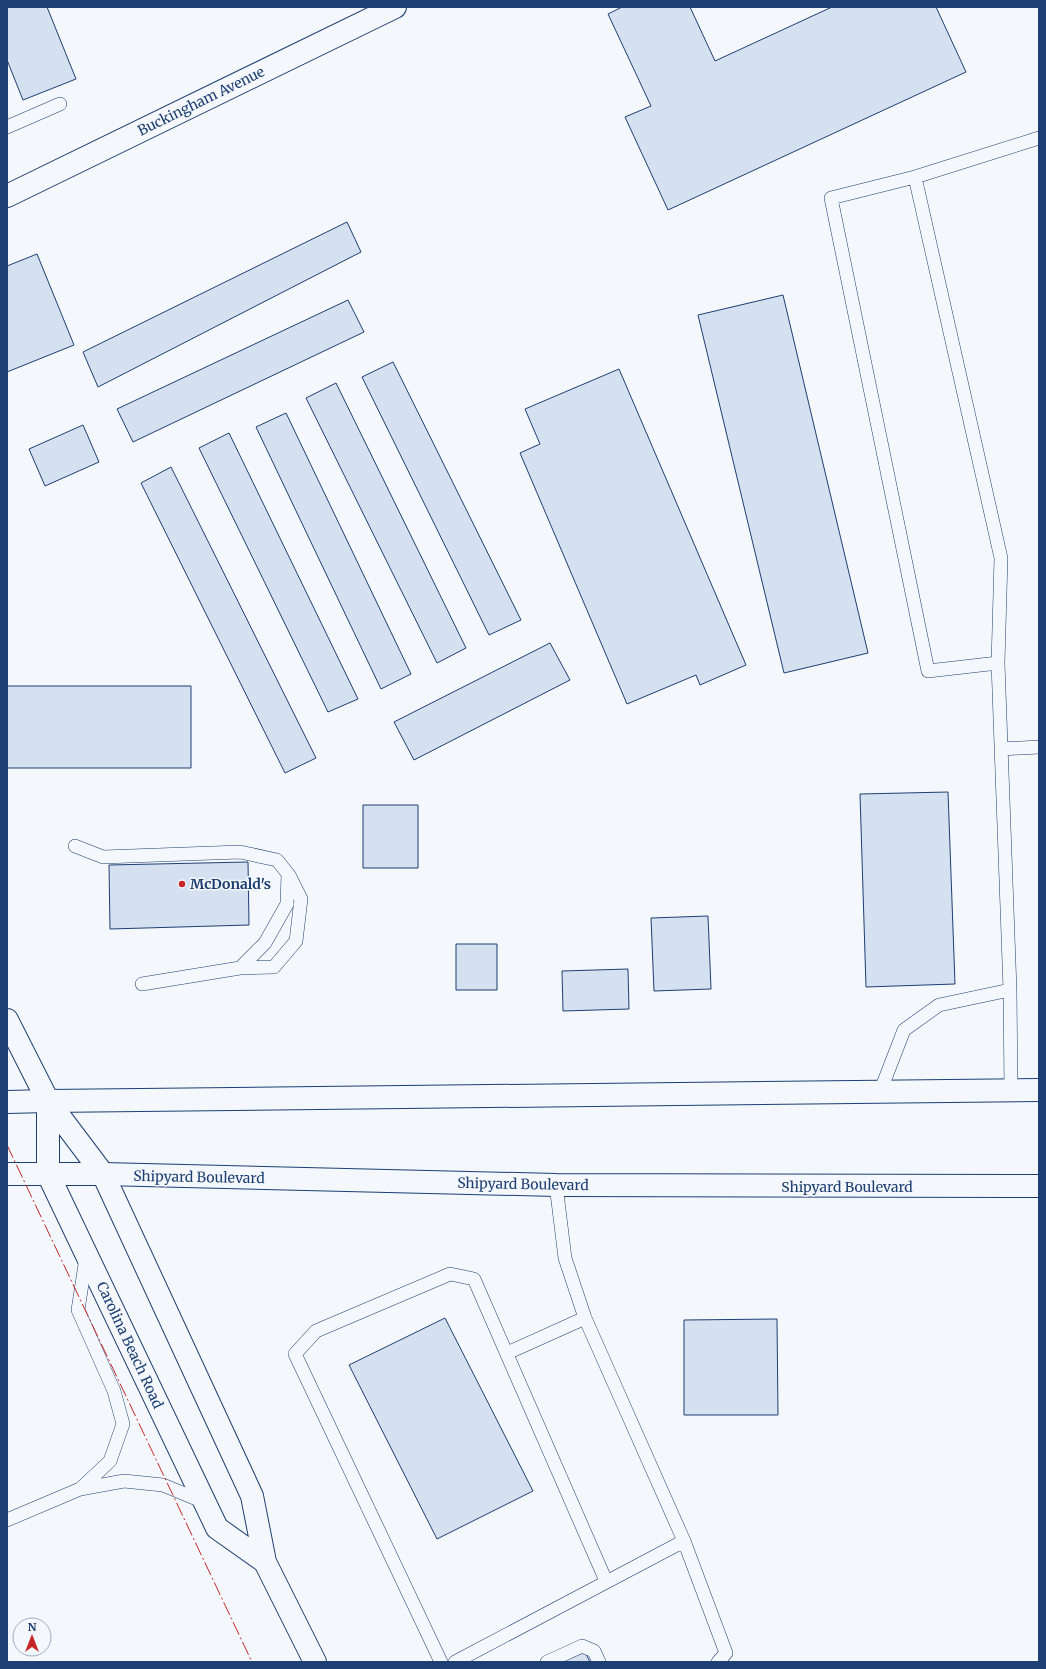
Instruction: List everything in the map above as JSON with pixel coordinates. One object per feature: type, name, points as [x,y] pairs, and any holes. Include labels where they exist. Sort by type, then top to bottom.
[{"type":"main road","name":"Buckingham Avenue","points":[[7,196],[395,7]]},
{"type":"main road","name":"Carolina Beach Road","points":[[7,1020],[48,1101],[103,1174],[252,1496],[265,1562],[315,1662]]},
{"type":"main road","points":[[7,1102],[1039,1090]]},
{"type":"main road","name":"Carolina Beach Road","points":[[48,1101],[48,1174],[217,1528],[265,1562]]},
{"type":"main road","name":"Shipyard Boulevard","points":[[7,1174],[103,1174],[556,1185],[1039,1186]]},
{"type":"lane","points":[[7,127],[60,104]]},
{"type":"lane","points":[[998,663],[928,671],[831,198],[915,177],[1039,138]]},
{"type":"lane","points":[[915,177],[1002,558],[998,663],[1010,990],[1011,1090]]},
{"type":"lane","points":[[1001,749],[1039,747]]},
{"type":"lane","points":[[75,846],[103,857],[240,852],[277,860],[288,874],[301,899],[296,941],[274,967],[240,968],[142,984]]},
{"type":"lane","points":[[240,968],[265,943],[287,904],[288,874]]},
{"type":"lane","points":[[880,1092],[904,1030],[939,1005],[1010,990]]},
{"type":"lane","points":[[556,1185],[565,1258],[585,1318],[684,1541],[726,1653],[718,1662]]},
{"type":"lane","points":[[80,1489],[110,1461],[123,1424],[114,1391],[78,1310],[87,1254]]},
{"type":"lane","points":[[441,1662],[295,1354],[316,1331],[450,1274],[474,1279],[606,1581]]},
{"type":"lane","points":[[507,1354],[585,1318]]},
{"type":"lane","points":[[7,1520],[80,1489],[124,1481],[163,1485],[204,1502]]},
{"type":"lane","points":[[455,1662],[684,1541]]},
{"type":"lane","points":[[547,1662],[582,1646],[594,1651],[599,1662]]},
{"type":"building","points":[[7,7],[47,7],[76,79],[23,100],[7,60]]},
{"type":"building","points":[[622,7],[690,7],[715,61],[832,7],[936,7],[966,72],[668,210],[625,117],[651,106],[608,14]]},
{"type":"building","points":[[347,222],[361,252],[98,387],[83,352]]},
{"type":"building","points":[[37,254],[74,345],[7,372],[7,266]]},
{"type":"building","points":[[783,295],[868,653],[784,673],[698,315]]},
{"type":"building","points":[[348,300],[364,332],[133,442],[117,409]]},
{"type":"building","points":[[393,362],[521,620],[489,635],[362,377]]},
{"type":"building","points":[[619,369],[746,665],[700,685],[696,675],[627,704],[520,453],[540,444],[525,409]]},
{"type":"building","points":[[336,383],[466,648],[437,663],[306,398]]},
{"type":"building","points":[[286,413],[411,674],[381,689],[256,427]]},
{"type":"building","points":[[83,425],[99,462],[45,486],[29,449]]},
{"type":"building","points":[[229,433],[358,699],[328,712],[199,448]]},
{"type":"building","points":[[171,467],[316,758],[285,773],[141,483]]},
{"type":"building","points":[[550,643],[570,680],[414,760],[394,722]]},
{"type":"building","points":[[7,686],[191,686],[191,768],[7,768]]},
{"type":"building","points":[[948,792],[955,984],[866,987],[860,794]]},
{"type":"building","points":[[363,805],[418,805],[418,868],[363,868]]},
{"type":"building","points":[[248,862],[249,925],[110,929],[109,865]]},
{"type":"building","points":[[708,916],[711,989],[654,991],[651,918]]},
{"type":"building","points":[[456,944],[497,944],[497,990],[456,990]]},
{"type":"building","points":[[628,969],[629,1009],[563,1011],[562,971]]},
{"type":"building","points":[[445,1318],[533,1491],[437,1539],[349,1365]]},
{"type":"building","points":[[777,1319],[778,1415],[684,1415],[684,1320]]},
{"type":"building","points":[[585,1652],[590,1662],[562,1662]]},
{"type":"power","points":[[7,1145],[252,1662]]},
{"type":"place","name":"McDonald's","points":[[182,884]]}]
